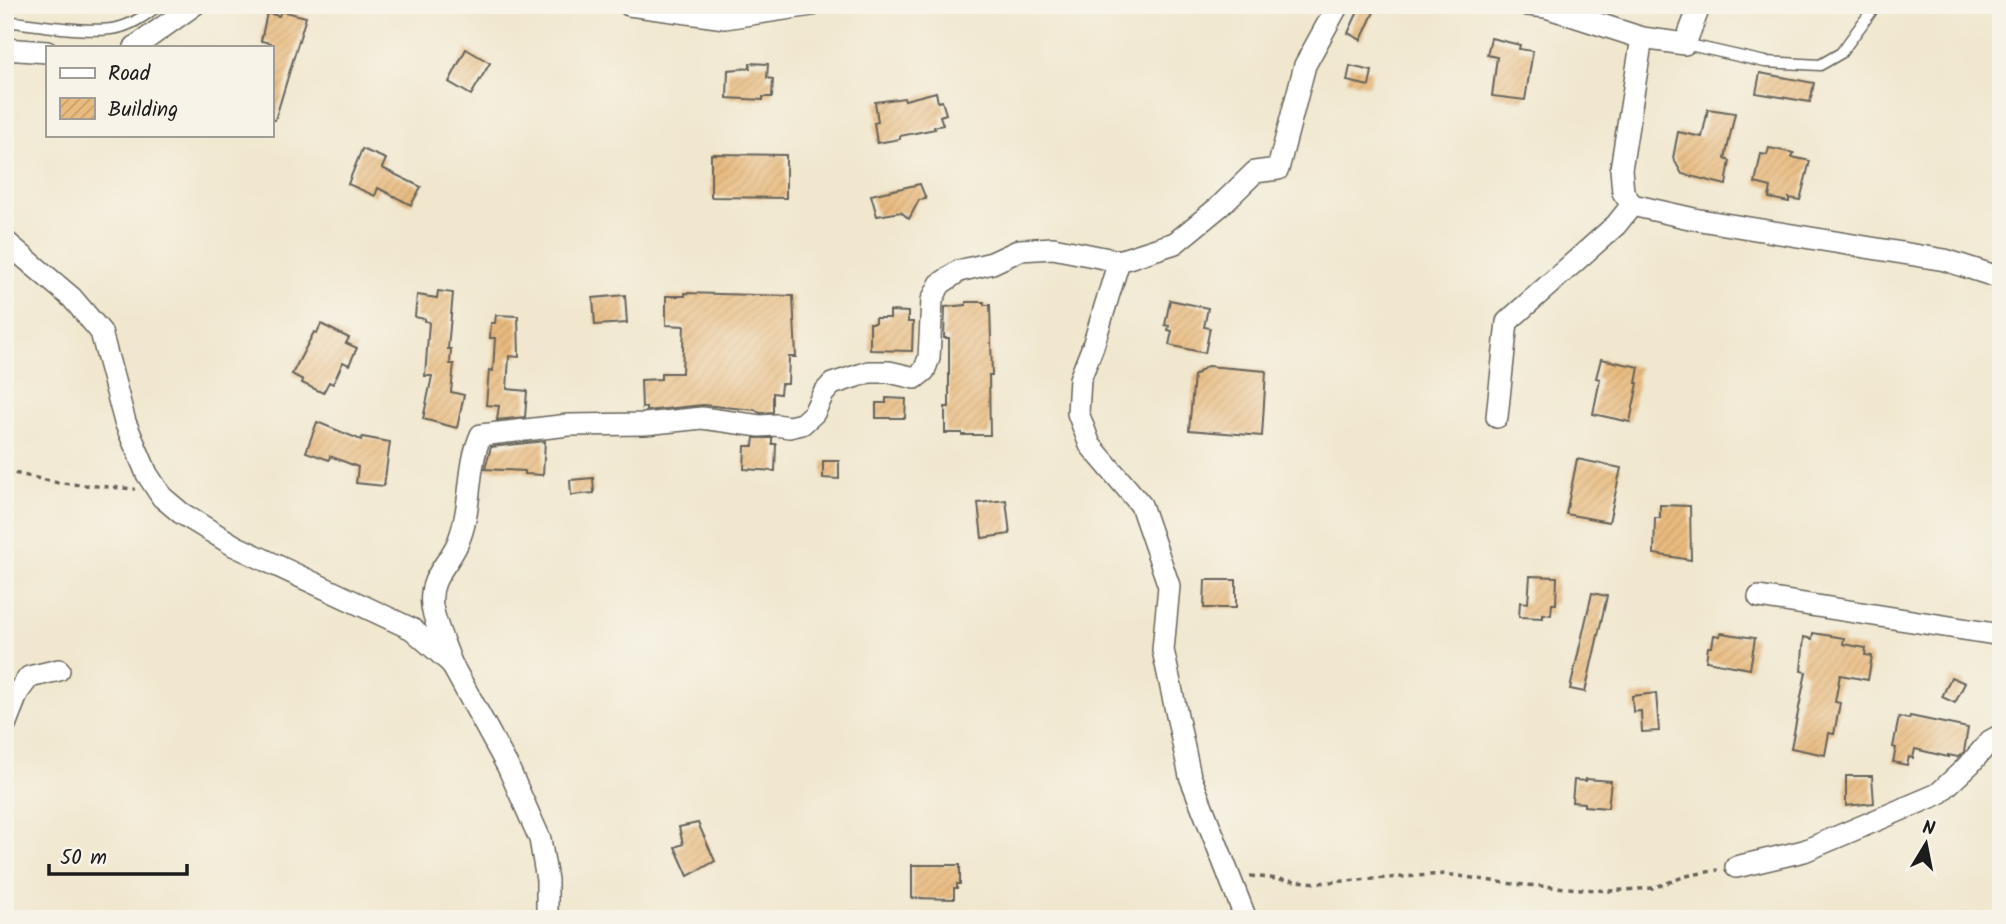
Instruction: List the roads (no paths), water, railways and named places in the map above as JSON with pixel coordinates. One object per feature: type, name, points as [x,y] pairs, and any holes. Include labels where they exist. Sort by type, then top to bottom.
[{"type":"street","points":[[136,46],[194,5]]},
{"type":"street","points":[[629,5],[725,18],[812,5]]},
{"type":"street","points":[[547,919],[547,880],[540,839],[508,767],[451,663],[432,605],[437,575],[461,537],[481,435],[569,425],[645,424],[702,418],[789,427],[802,424],[814,413],[823,394],[832,384],[869,372],[888,372],[915,378],[924,371],[929,358],[932,300],[940,284],[959,271],[992,263],[1020,250],[1053,248],[1119,261],[1175,243],[1255,173],[1278,169],[1305,65],[1338,5]]},
{"type":"street","points":[[1528,5],[1546,7],[1642,38],[1685,44],[1700,5]]},
{"type":"street","points":[[1642,38],[1621,169],[1623,192],[1632,205],[1694,219],[1945,260],[2001,278]]},
{"type":"street","points":[[5,48],[46,52]]},
{"type":"street","points":[[1497,416],[1507,322],[1616,225],[1632,205]]},
{"type":"street","points":[[5,241],[72,298],[102,332],[125,422],[147,474],[162,497],[181,513],[235,546],[412,629],[451,663]]},
{"type":"street","points":[[1119,261],[1080,379],[1078,413],[1090,445],[1141,505],[1169,586],[1163,650],[1190,776],[1246,919]]},
{"type":"street","points":[[1759,597],[2001,635]]},
{"type":"street","points":[[5,725],[18,692],[29,677],[59,670]]},
{"type":"street","points":[[1736,867],[1804,851],[1938,794],[1972,763],[1990,741],[2001,735]]},
{"type":"lane","points":[[5,21],[76,29],[119,28],[159,5]]},
{"type":"lane","points":[[1685,44],[1765,62],[1820,65],[1841,53],[1875,5]]}]
